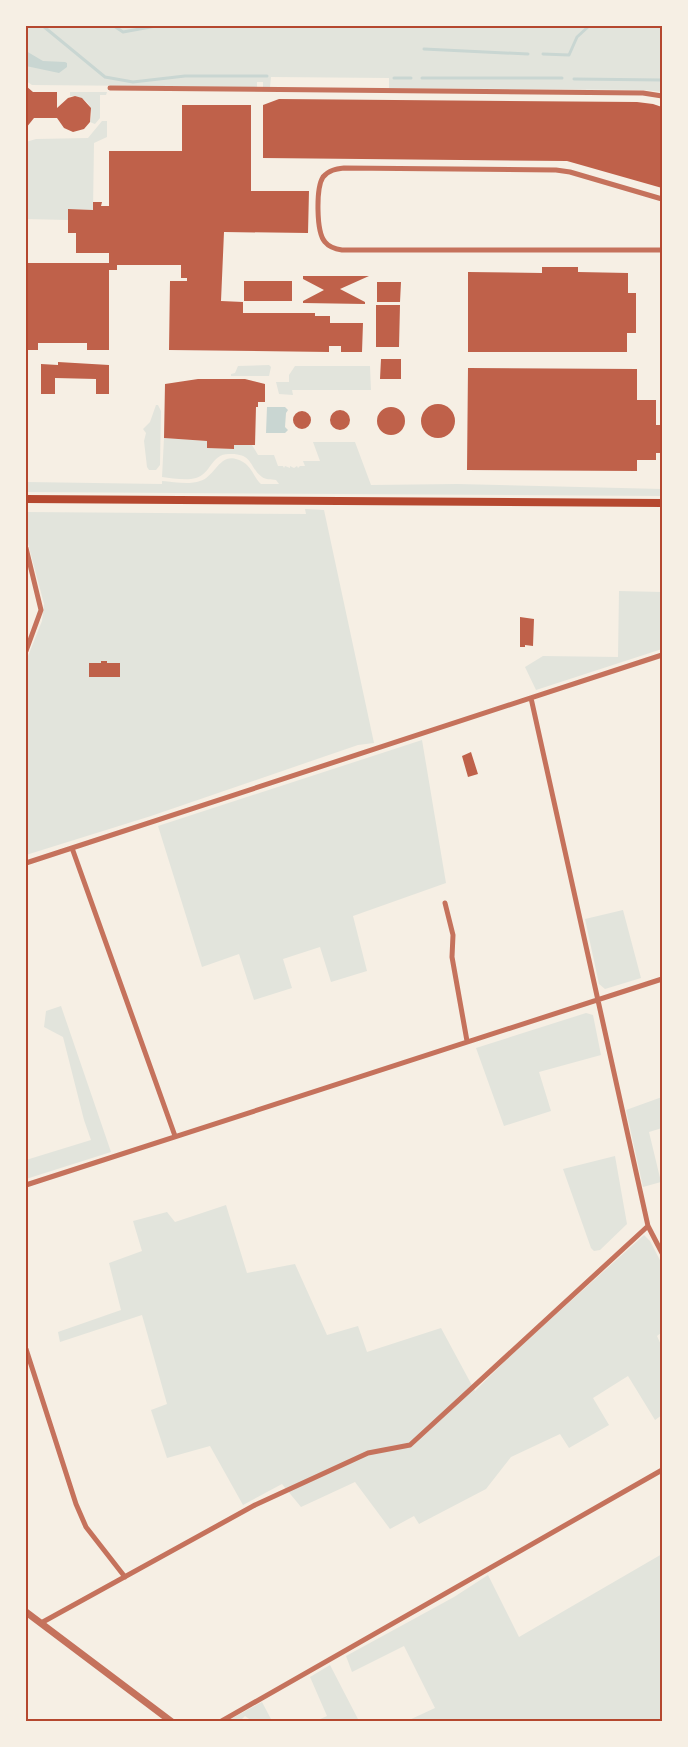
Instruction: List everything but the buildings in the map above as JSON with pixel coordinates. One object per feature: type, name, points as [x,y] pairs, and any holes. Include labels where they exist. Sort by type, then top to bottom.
[{"type":"main road","points":[[26,499],[663,503]]},
{"type":"street","points":[[110,88],[643,93],[663,96]]},
{"type":"street","points":[[663,199],[556,170],[335,170],[325,175],[320,185],[319,220],[321,236],[335,249],[663,250]]},
{"type":"street","points":[[26,548],[41,610],[26,651]]},
{"type":"street","points":[[26,863],[663,655]]},
{"type":"street","points":[[531,698],[648,1226],[663,1253]]},
{"type":"street","points":[[72,848],[175,1136]]},
{"type":"street","points":[[445,903],[453,935],[452,957],[467,1041]]},
{"type":"street","points":[[26,1185],[663,978]]},
{"type":"street","points":[[41,1623],[255,1505],[358,1458],[385,1448],[410,1445],[648,1226]]},
{"type":"street","points":[[26,1349],[76,1504],[86,1527],[125,1577]]},
{"type":"street","points":[[220,1722],[663,1470]]},
{"type":"street","points":[[26,1612],[172,1722]]},
{"type":"shaded area","points":[[26,26],[662,26],[662,92],[389,88],[389,78],[271,77],[270,87],[263,87],[263,82],[257,82],[257,87],[32,85],[26,81]]},
{"type":"shaded area","points":[[26,51],[43,61],[65,62],[67,67],[59,73],[26,66]]},
{"type":"shaded area","points":[[70,92],[107,92],[106,95],[100,95],[100,118],[95,124],[90,122],[91,111],[88,103],[76,96],[70,96]]},
{"type":"shaded area","points":[[102,121],[107,121],[107,137],[94,143],[93,210],[68,209],[68,220],[26,219],[26,142],[36,139],[88,138]]},
{"type":"shaded area","points":[[269,365],[271,367],[269,376],[231,376],[238,366]]},
{"type":"shaded area","points":[[295,366],[370,366],[371,390],[292,390],[293,395],[279,394],[276,382],[289,382],[289,375]]},
{"type":"shaded area","points":[[156,405],[161,411],[160,465],[156,470],[149,470],[144,441],[146,433],[143,429],[150,422]]},
{"type":"shaded area","points":[[267,407],[285,407],[288,410],[285,427],[288,430],[285,433],[266,433]]},
{"type":"shaded area","points":[[164,438],[207,441],[207,448],[233,449],[234,445],[252,445],[258,455],[274,455],[278,466],[284,468],[285,466],[294,468],[297,466],[298,468],[305,466],[303,461],[320,461],[313,442],[355,442],[371,485],[457,484],[662,489],[662,496],[26,492],[26,482],[162,484],[162,481],[196,482],[205,478],[229,458],[246,464],[261,484],[279,484],[276,480],[262,477],[247,458],[237,454],[218,457],[205,473],[196,478],[162,477]]},
{"type":"shaded area","points":[[305,509],[324,510],[374,743],[358,745],[151,816],[26,855],[26,661],[42,621],[44,604],[26,536],[26,512],[306,514]]},
{"type":"shaded area","points":[[619,591],[662,592],[662,649],[536,690],[525,667],[543,656],[618,657]]},
{"type":"shaded area","points":[[422,740],[446,883],[353,916],[367,971],[331,982],[320,947],[283,959],[292,988],[254,1000],[239,954],[202,967],[158,826]]},
{"type":"shaded area","points":[[623,910],[641,978],[605,989],[599,984],[585,919]]},
{"type":"shaded area","points":[[61,1006],[111,1152],[26,1179],[26,1160],[91,1140],[63,1037],[44,1027],[46,1011]]},
{"type":"shaded area","points":[[586,1013],[593,1015],[601,1055],[539,1072],[551,1111],[504,1126],[476,1048]]},
{"type":"shaded area","points":[[662,1097],[662,1128],[649,1132],[661,1182],[643,1187],[626,1110]]},
{"type":"shaded area","points":[[615,1156],[627,1224],[600,1250],[594,1251],[563,1169]]},
{"type":"shaded area","points":[[226,1205],[247,1273],[295,1264],[327,1335],[358,1326],[367,1352],[441,1328],[475,1391],[513,1353],[644,1235],[650,1241],[662,1264],[662,1332],[657,1336],[662,1347],[662,1415],[655,1420],[628,1376],[593,1398],[609,1425],[569,1448],[560,1434],[511,1457],[486,1489],[419,1524],[414,1516],[390,1529],[355,1482],[301,1507],[282,1484],[243,1505],[210,1446],[167,1458],[151,1410],[167,1404],[142,1315],[60,1342],[58,1332],[121,1310],[109,1263],[142,1251],[133,1221],[167,1212],[175,1222]]},
{"type":"shaded area","points":[[662,1554],[662,1721],[407,1721],[435,1708],[404,1646],[352,1672],[346,1656],[454,1597],[488,1575],[519,1637]]},
{"type":"shaded area","points":[[330,1665],[359,1721],[316,1721],[327,1716],[310,1677]]},
{"type":"shaded area","points":[[262,1702],[272,1721],[252,1721],[245,1716],[240,1721],[227,1721]]},
{"type":"waterway","points":[[43,26],[105,77],[133,82],[185,76],[267,76]]},
{"type":"waterway","points":[[114,26],[123,32],[156,26]]},
{"type":"waterway","points":[[543,54],[569,55],[577,37],[589,26]]},
{"type":"waterway","points":[[424,49],[528,54]]},
{"type":"waterway","points":[[394,78],[411,78]]},
{"type":"waterway","points":[[422,78],[562,78]]},
{"type":"waterway","points":[[574,79],[662,80]]}]
